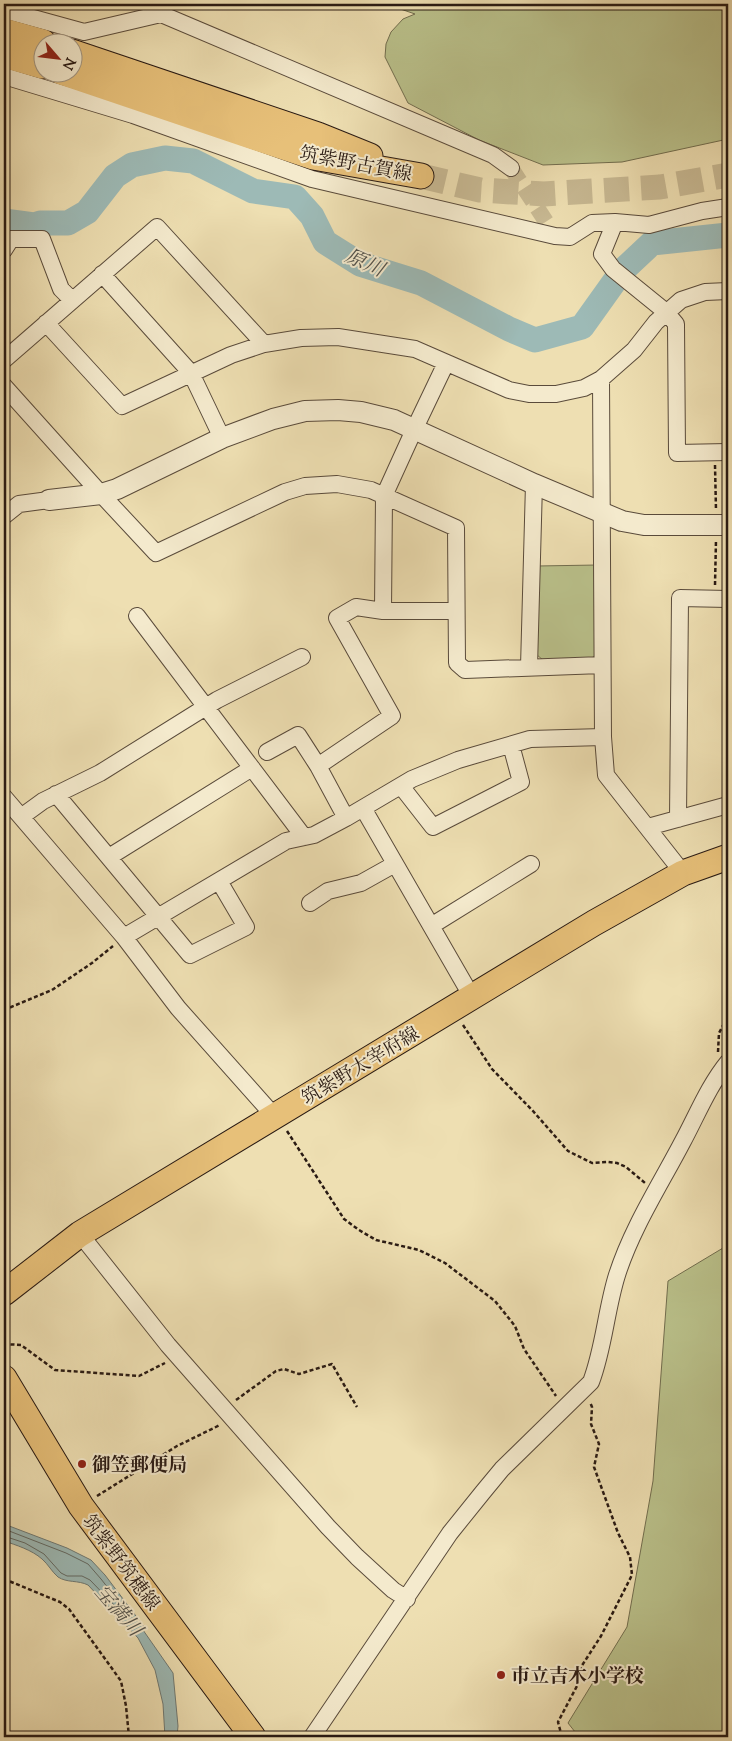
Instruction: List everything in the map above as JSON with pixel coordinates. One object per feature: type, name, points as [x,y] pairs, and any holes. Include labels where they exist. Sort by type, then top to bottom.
[{"type":"main road","points":[[4,31],[32,39]]},
{"type":"main road","points":[[4,55],[32,63]]},
{"type":"main road","name":"筑紫野古賀線","points":[[82,55],[318,135],[421,176],[313,156],[82,79]]},
{"type":"main road","name":"筑紫野太宰府線","points":[[4,1293],[80,1234],[594,923],[683,873],[728,857]]},
{"type":"main road","name":"筑紫野筑穂線","points":[[4,1378],[81,1506],[252,1737]]},
{"type":"street","points":[[4,10],[84,32],[161,14],[493,155],[511,168]]},
{"type":"street","points":[[4,76],[133,115],[312,180],[551,230],[570,237],[592,223],[615,222],[648,225],[702,211],[728,208]]},
{"type":"street","points":[[615,222],[602,254],[613,269],[666,312],[676,324],[677,454],[721,452]]},
{"type":"street","points":[[4,360],[157,227],[264,344]]},
{"type":"street","points":[[4,250],[11,239],[42,239],[61,289],[72,300]]},
{"type":"street","points":[[102,274],[192,373],[222,438]]},
{"type":"street","points":[[46,323],[122,406],[231,355],[264,344],[301,338],[338,337],[414,349],[509,390],[529,394],[556,394],[584,388],[601,379],[634,350],[656,322],[681,300],[705,292],[728,291]]},
{"type":"street","points":[[383,610],[384,496],[446,363]]},
{"type":"street","points":[[601,379],[602,665],[603,737],[606,775],[683,873]]},
{"type":"street","points":[[4,386],[156,553],[285,492],[304,486],[337,484],[371,490],[456,528],[457,663],[465,670],[602,665]]},
{"type":"street","points":[[4,516],[19,504],[101,494],[117,489],[222,438],[273,419],[305,411],[338,410],[361,412],[394,420],[534,484],[622,521],[644,525],[722,525]]},
{"type":"street","points":[[529,667],[534,484]]},
{"type":"street","points":[[678,819],[680,598],[721,599]]},
{"type":"street","points":[[318,766],[392,716],[337,618],[356,607],[383,610],[456,611]]},
{"type":"street","points":[[137,616],[304,837]]},
{"type":"street","points":[[21,817],[43,801],[100,773],[217,700],[302,656]]},
{"type":"street","points":[[267,752],[298,736],[318,766],[346,818]]},
{"type":"street","points":[[124,937],[286,840],[314,835],[412,779],[458,760],[530,739],[603,737]]},
{"type":"street","points":[[401,786],[434,827],[521,782],[511,744]]},
{"type":"street","points":[[109,857],[252,768]]},
{"type":"street","points":[[56,794],[190,955],[246,927],[219,880]]},
{"type":"street","points":[[4,797],[124,937],[178,1008],[275,1117]]},
{"type":"street","points":[[648,827],[728,805]]},
{"type":"street","points":[[363,808],[431,926],[462,1003]]},
{"type":"street","points":[[310,903],[328,890],[361,883],[395,864]]},
{"type":"street","points":[[431,926],[531,864]]},
{"type":"street","points":[[312,1737],[450,1533],[482,1492],[502,1469],[591,1382],[597,1368],[608,1305],[617,1274],[633,1235],[725,1066]]},
{"type":"street","points":[[80,1234],[176,1355],[357,1557],[393,1590],[406,1599]]},
{"type":"path","points":[[721,452],[721,599]]},
{"type":"path","points":[[4,1010],[52,990],[92,963],[124,937]]},
{"type":"path","points":[[462,1003],[492,1070],[533,1110],[568,1152],[592,1163],[617,1163],[626,1167],[656,1192]]},
{"type":"path","points":[[725,1066],[718,1061],[719,1032],[728,1016]]},
{"type":"path","points":[[275,1117],[282,1123],[344,1219],[376,1240],[419,1250],[444,1263],[495,1301],[515,1326],[524,1349],[552,1391],[565,1406]]},
{"type":"path","points":[[4,1344],[21,1345],[55,1370],[139,1376],[164,1364],[176,1355]]},
{"type":"path","points":[[81,1506],[177,1446],[217,1427],[228,1412],[276,1371],[284,1369],[299,1374],[332,1364],[357,1407]]},
{"type":"path","points":[[562,1737],[558,1722],[577,1686],[581,1667],[601,1636],[632,1575],[630,1557],[618,1533],[594,1467],[599,1444],[591,1424],[592,1407],[586,1388]]},
{"type":"path","points":[[4,1579],[60,1602],[69,1609],[120,1681],[126,1706],[129,1737]]},
{"type":"green space","points":[[386,4],[728,4],[728,139],[622,162],[543,165],[479,140],[408,103],[385,57],[386,44],[391,32],[403,19],[415,14]]},
{"type":"green space","points":[[597,565],[597,654],[589,660],[544,661],[536,654],[537,566]]},
{"type":"green space","points":[[728,1245],[728,1737],[579,1737],[568,1723],[627,1627],[653,1481],[668,1281]]},
{"type":"water","name":"宝満川","points":[[4,1524],[67,1548],[91,1560],[105,1575],[145,1628],[143,1630],[173,1673],[178,1726],[177,1737],[165,1737],[163,1704],[155,1670],[138,1638],[88,1585],[61,1579],[34,1553],[4,1541]]},
{"type":"waterway","name":"原川","points":[[4,221],[34,225],[40,223],[68,223],[87,212],[115,176],[132,165],[165,158],[193,161],[253,191],[295,197],[312,216],[325,242],[360,264],[421,283],[509,329],[535,340],[582,327],[622,271],[652,243],[728,235]]},
{"type":"tunnel","points":[[511,168],[547,223]]},
{"type":"tunnel","points":[[421,176],[480,190],[544,194],[660,187],[728,175]]},
{"type":"place","name":"御笠郵便局","points":[[82,1464]]},
{"type":"place","name":"市立吉木小学校","points":[[501,1675]]}]
